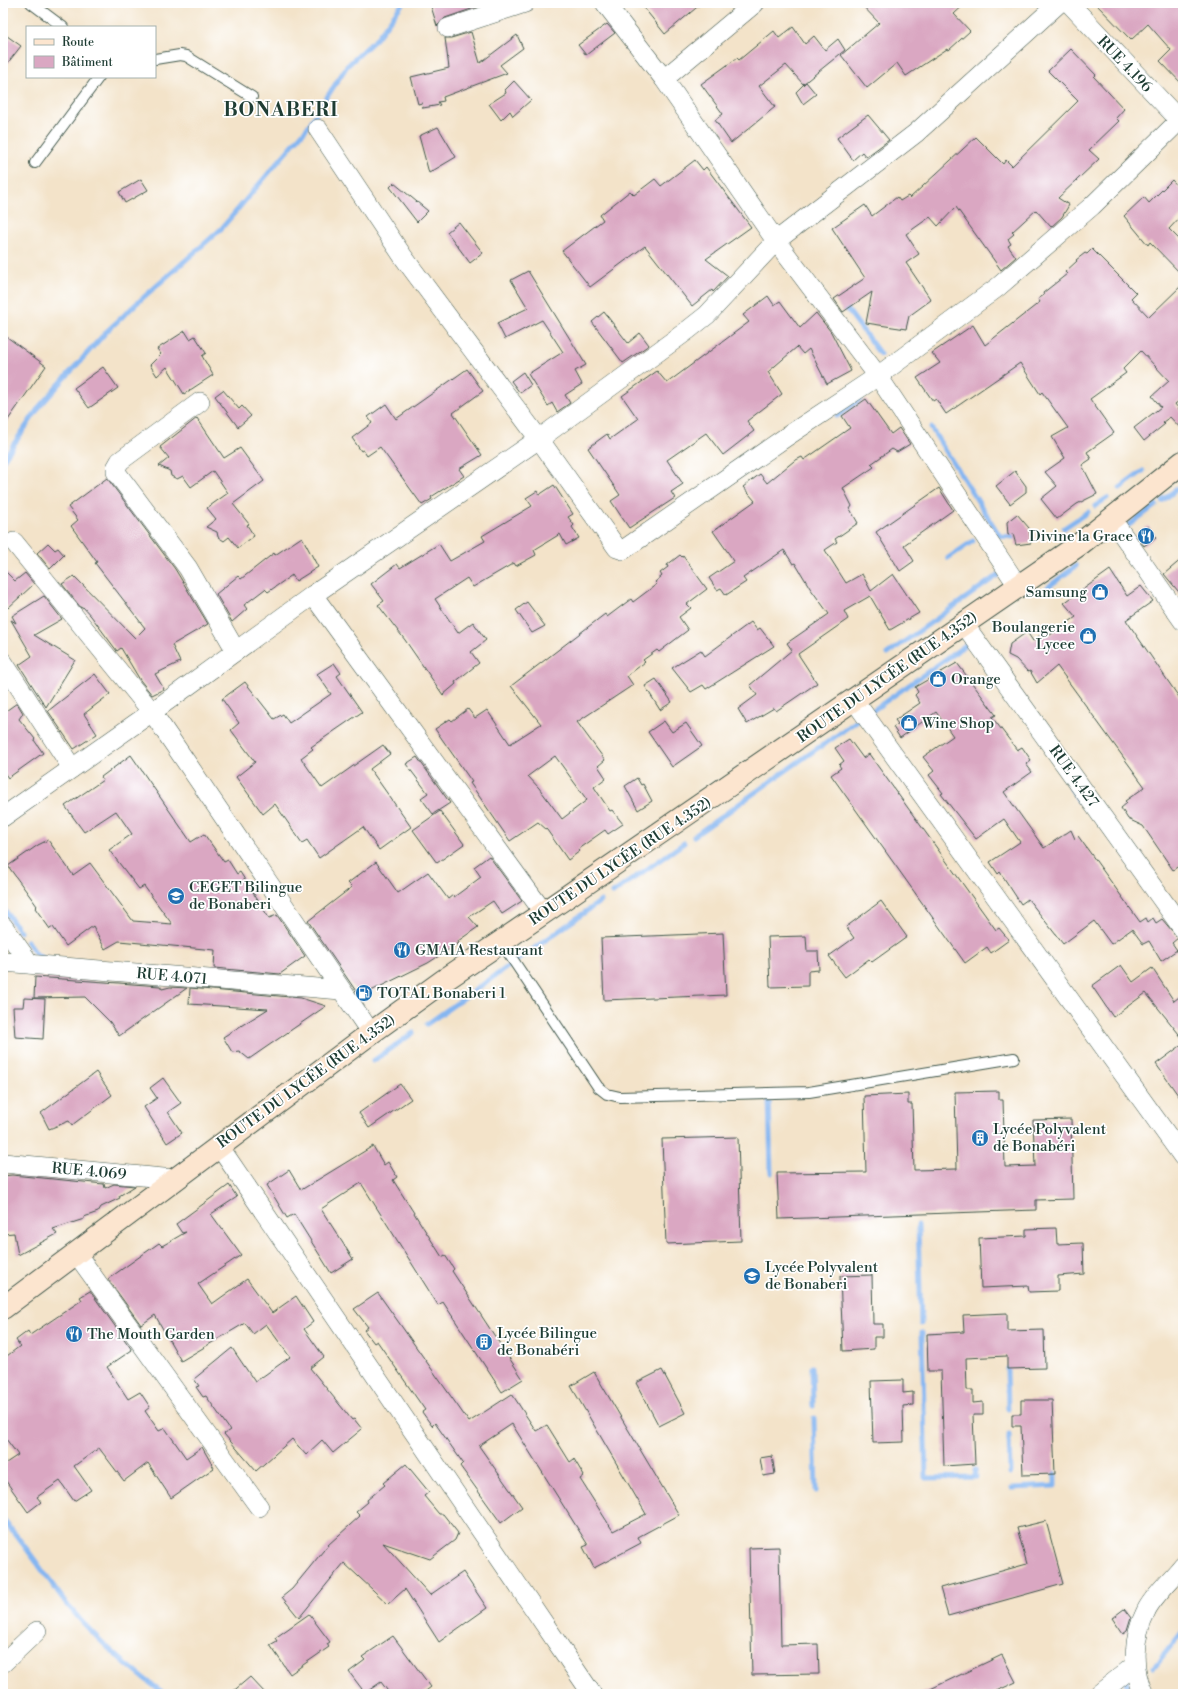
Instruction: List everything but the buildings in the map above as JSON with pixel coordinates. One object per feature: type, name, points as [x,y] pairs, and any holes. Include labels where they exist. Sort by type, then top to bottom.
[{"type":"main road","name":"ROUTE DU LYCÉE (RUE 4.352)","points":[[3,1308],[174,1178],[443,980],[502,942],[1080,544],[1111,518],[1164,479],[1183,462]]},
{"type":"street","points":[[448,28],[525,3]]},
{"type":"street","points":[[604,3],[664,79],[776,241],[878,376],[1018,586]]},
{"type":"street","points":[[664,79],[755,3]]},
{"type":"street","points":[[3,817],[152,712],[313,595],[539,439],[707,315],[776,241],[916,133],[1059,3]]},
{"type":"street","name":"RUE 4.196","points":[[1068,3],[1182,120]]},
{"type":"street","points":[[318,129],[404,258],[539,439],[617,548],[625,550],[786,437],[878,376],[998,287],[1092,206],[1182,120]]},
{"type":"street","points":[[200,402],[120,461],[116,468],[116,472],[193,575],[236,651]]},
{"type":"street","points":[[1111,518],[1183,621]]},
{"type":"street","points":[[14,542],[152,712],[371,1033]]},
{"type":"street","points":[[313,595],[544,913]]},
{"type":"street","name":"RUE 4.427","points":[[964,624],[1183,929]]},
{"type":"street","points":[[3,662],[72,768]]},
{"type":"street","points":[[854,700],[1183,1157]]},
{"type":"street","points":[[3,926],[30,964]]},
{"type":"street","name":"RUE 4.071","points":[[3,962],[341,990]]},
{"type":"street","points":[[218,1146],[592,1694]]},
{"type":"street","name":"RUE 4.069","points":[[3,1163],[174,1178]]},
{"type":"street","points":[[76,1253],[259,1507]]},
{"type":"street","points":[[1144,1694],[1135,1665],[1136,1637],[1146,1610],[1183,1565]]},
{"type":"street","points":[[3,1663],[36,1631]]},
{"type":"street","points":[[1099,1694],[1135,1665]]},
{"type":"lane","points":[[31,3],[62,26]]},
{"type":"lane","points":[[156,58],[180,55],[186,56],[252,97]]},
{"type":"lane","points":[[35,163],[98,78]]},
{"type":"lane","points":[[502,942],[598,1086],[608,1094],[620,1097],[809,1092],[1014,1058]]},
{"type":"waterway","points":[[3,460],[40,406],[107,331],[221,229],[307,128],[347,66],[376,39],[403,3]]},
{"type":"waterway","points":[[847,309],[880,354]]},
{"type":"waterway","points":[[837,416],[860,399]]},
{"type":"waterway","points":[[931,428],[1000,536],[1014,537]]},
{"type":"waterway","points":[[1120,488],[1143,471]]},
{"type":"waterway","points":[[1162,501],[1183,484]]},
{"type":"waterway","points":[[1095,506],[1107,498]]},
{"type":"waterway","points":[[1129,525],[1156,505]]},
{"type":"waterway","points":[[1064,528],[1088,512]]},
{"type":"waterway","points":[[948,558],[973,541]]},
{"type":"waterway","points":[[1048,587],[1076,566]]},
{"type":"waterway","points":[[887,654],[998,575]]},
{"type":"waterway","points":[[872,711],[970,642]]},
{"type":"waterway","points":[[822,746],[858,720]]},
{"type":"waterway","points":[[694,836],[822,745]]},
{"type":"waterway","points":[[1071,788],[1079,801]]},
{"type":"waterway","points":[[613,893],[684,843]]},
{"type":"waterway","points":[[427,1024],[601,901]]},
{"type":"waterway","points":[[3,908],[20,932]]},
{"type":"waterway","points":[[27,941],[37,955],[43,958]]},
{"type":"waterway","points":[[373,1061],[413,1033]]},
{"type":"waterway","points":[[769,1097],[771,1173]]},
{"type":"waterway","points":[[918,1225],[921,1324]]},
{"type":"waterway","points":[[922,1333],[926,1478],[976,1477],[975,1470]]},
{"type":"waterway","points":[[812,1367],[813,1406]]},
{"type":"waterway","points":[[1007,1369],[1008,1409]]},
{"type":"waterway","points":[[814,1418],[816,1491]]},
{"type":"waterway","points":[[1009,1434],[1010,1474]]},
{"type":"waterway","points":[[1012,1488],[1055,1486],[1055,1473]]},
{"type":"waterway","points":[[3,1520],[21,1541],[80,1620],[114,1654],[165,1694]]},
{"type":"waterway","points":[[1154,1667],[1183,1631]]},
{"type":"waterway","points":[[1125,1680],[1131,1694]]},
{"type":"place","name":"Divine la Grace","points":[[1146,536]]},
{"type":"place","name":"Samsung","points":[[1100,592]]},
{"type":"place","name":"Boulangerie Lycee","points":[[1088,636]]},
{"type":"place","name":"Orange","points":[[938,679]]},
{"type":"place","name":"Wine Shop","points":[[909,723]]},
{"type":"place","name":"CEGET Bilingue de Bonaberi","points":[[176,896]]},
{"type":"place","name":"GMAIA Restaurant","points":[[402,950]]},
{"type":"place","name":"TOTAL Bonaberi 1","points":[[364,993]]},
{"type":"place","name":"Lycée Polyvalent de Bonabéri","points":[[980,1138]]},
{"type":"place","name":"Lycée Polyvalent de Bonaberi","points":[[752,1276]]},
{"type":"place","name":"The Mouth Garden","points":[[74,1334]]},
{"type":"place","name":"Lycée Bilingue de Bonabéri","points":[[484,1342]]},
{"type":"district","name":"BONABERI","points":[[281,109]]}]
